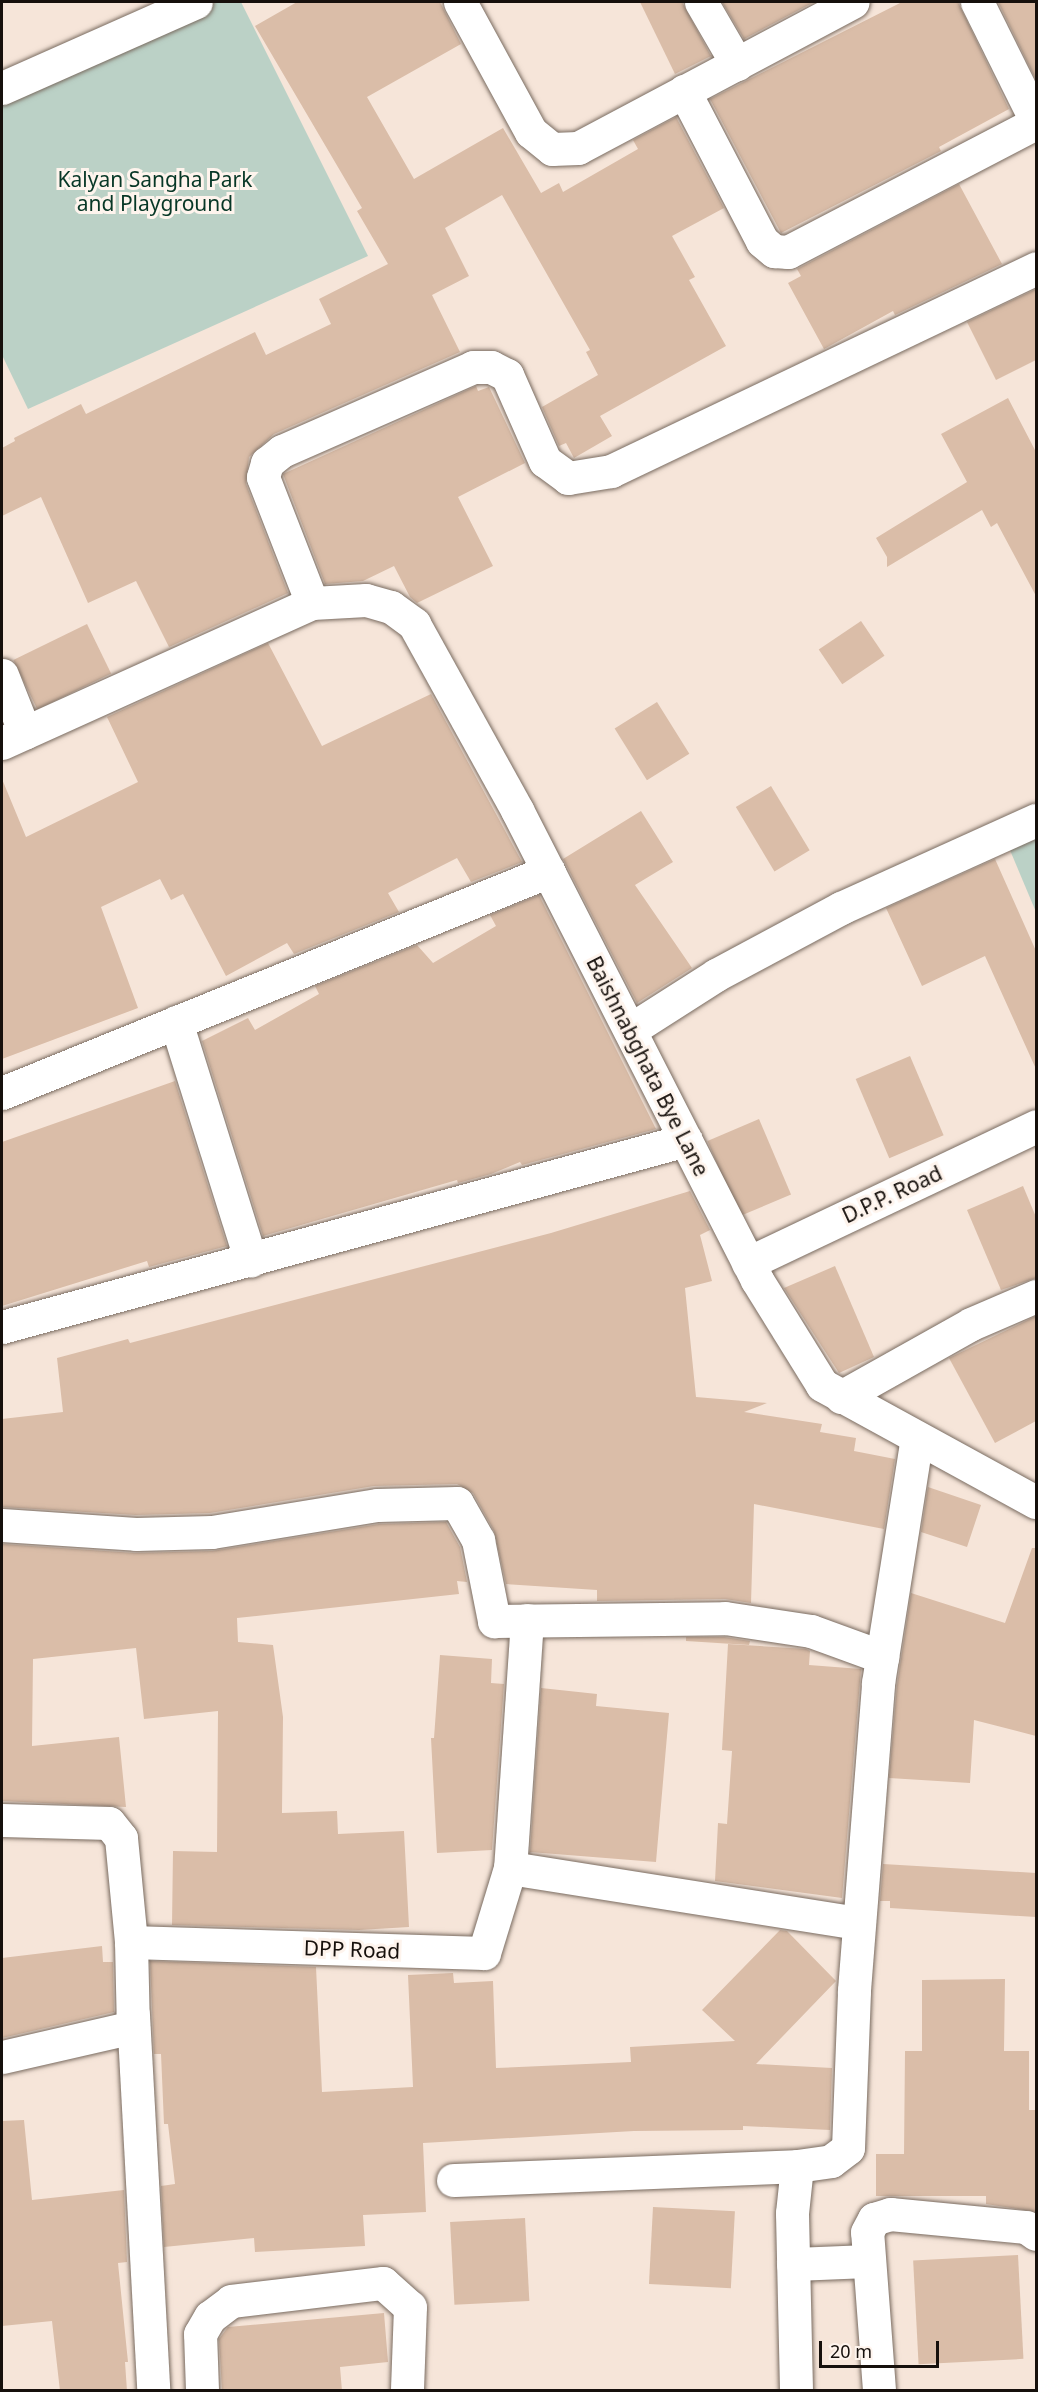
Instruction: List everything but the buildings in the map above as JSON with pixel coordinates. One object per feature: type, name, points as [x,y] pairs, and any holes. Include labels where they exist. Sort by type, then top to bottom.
[{"type":"street","points":[[460,2],[531,132],[552,150],[578,148],[853,2]]},
{"type":"street","points":[[701,2],[737,64]]},
{"type":"street","points":[[684,91],[762,241],[774,251],[788,252],[1036,122],[977,2]]},
{"type":"street","points":[[2,88],[176,6]]},
{"type":"street","points":[[2,675],[13,738],[312,603],[263,477],[267,463],[282,451],[473,367],[491,367],[507,375],[545,461],[568,478],[611,471],[1036,268]]},
{"type":"street","name":"Baishnabghata Bye Lane","points":[[312,603],[366,600],[391,607],[414,624],[549,871],[748,1263],[822,1385],[1036,1502]]},
{"type":"street","points":[[630,1030],[716,975],[841,908],[1036,820]]},
{"type":"street","points":[[2,1093],[549,871]]},
{"type":"street","points":[[176,1022],[251,1261]]},
{"type":"street","name":"D.P.P. Road","points":[[748,1263],[1036,1126]]},
{"type":"street","points":[[2,1327],[251,1261],[686,1140]]},
{"type":"street","points":[[841,1397],[971,1324],[1036,1296]]},
{"type":"street","points":[[453,2180],[797,2166],[831,2162],[848,2148],[859,1923],[882,1657],[917,1438]]},
{"type":"street","points":[[2,1525],[136,1534],[212,1533],[377,1505],[457,1503],[478,1540],[494,1620],[725,1618],[811,1630],[882,1657]]},
{"type":"street","points":[[527,1620],[510,1868],[859,1923]]},
{"type":"street","points":[[2,1820],[109,1823],[121,1838],[131,1942],[153,2391]]},
{"type":"street","name":"DPP Road","points":[[131,1942],[484,1953],[510,1868]]},
{"type":"street","points":[[2,2057],[133,2027],[133,2015]]},
{"type":"street","points":[[796,2391],[792,2213],[797,2166]]},
{"type":"street","points":[[879,2391],[867,2232],[874,2219],[890,2214],[1026,2227],[1036,2234]]},
{"type":"street","points":[[793,2264],[869,2261]]},
{"type":"street","points":[[202,2391],[200,2334],[210,2317],[231,2301],[383,2283],[410,2307],[407,2391]]},
{"type":"green space","name":"Kalyan Sangha Park and Playground","points":[[217,2],[241,2],[368,256],[28,409],[2,355],[2,99]]},
{"type":"green space","points":[[1036,832],[1036,912],[1007,843]]}]
